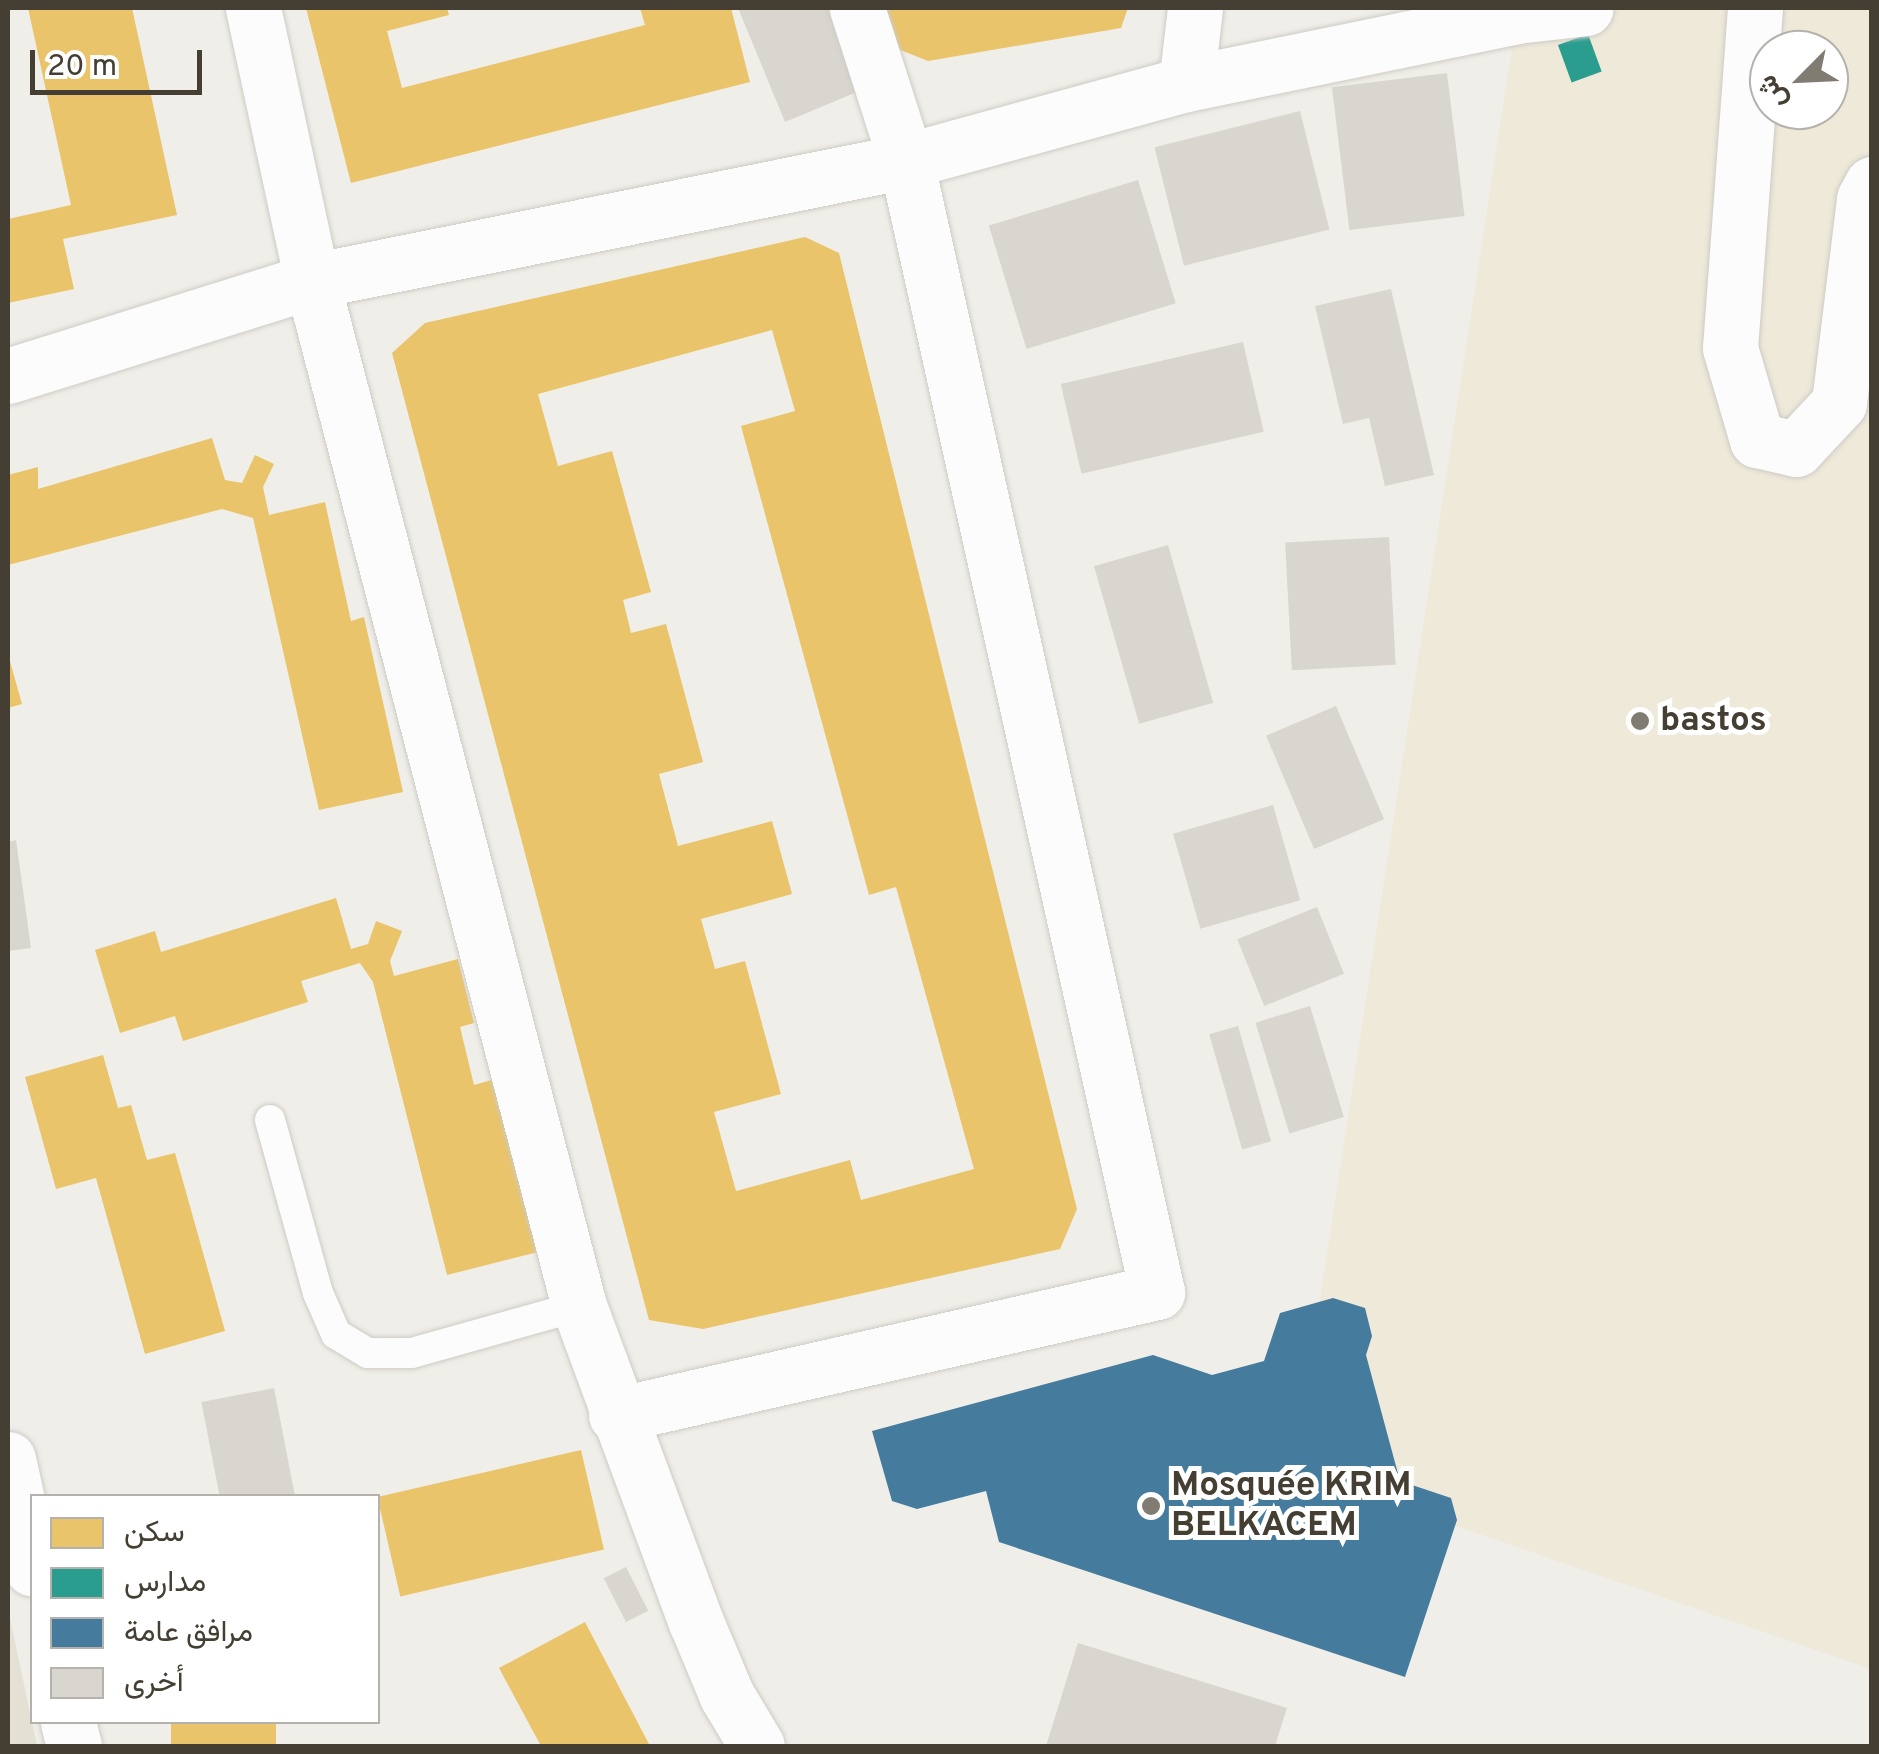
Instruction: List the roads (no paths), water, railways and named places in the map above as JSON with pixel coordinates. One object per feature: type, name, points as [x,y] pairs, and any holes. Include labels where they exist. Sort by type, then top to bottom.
[{"type":"street","points":[[253,8],[312,281],[579,1306],[616,1415],[726,1696],[757,1746]]},
{"type":"street","points":[[616,1415],[1157,1292],[906,162],[857,8]]},
{"type":"street","points":[[1186,84],[1196,8]]},
{"type":"street","points":[[8,376],[312,281],[906,162],[1186,84],[1516,16],[1586,8]]},
{"type":"street","points":[[1756,8],[1730,348],[1757,440],[1796,449],[1840,403],[1864,198],[1872,184]]},
{"type":"street","points":[[8,1459],[30,1559]]},
{"type":"lane","points":[[270,1120],[318,1293],[336,1334],[368,1353],[412,1353],[579,1306]]},
{"type":"place","name":"bastos","points":[[1640,721]]},
{"type":"place","name":"Mosquée KRIM BELKACEM","points":[[1151,1506]]}]
